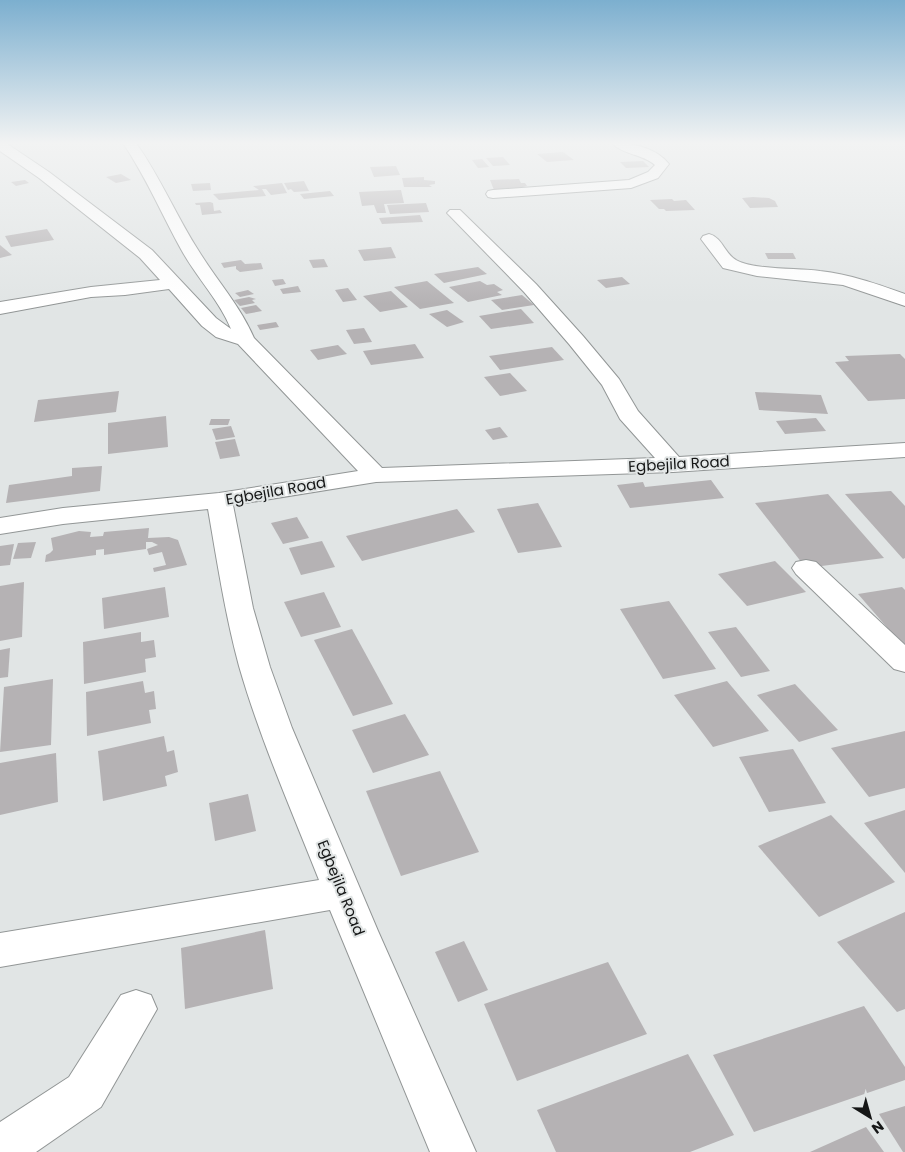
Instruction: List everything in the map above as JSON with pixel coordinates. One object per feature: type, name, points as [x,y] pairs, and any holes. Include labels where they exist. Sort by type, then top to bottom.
[{"type":"street","points":[[72,197],[146,254],[209,322],[224,333],[245,340]]},
{"type":"street","points":[[161,197],[191,254],[235,316],[245,340],[376,475]]},
{"type":"street","points":[[456,213],[530,288],[576,340],[612,383],[628,414],[673,465]]},
{"type":"street","points":[[709,239],[729,264],[757,271],[846,280],[905,300]]},
{"type":"street","points":[[0,308],[91,292],[125,290],[173,283]]},
{"type":"street","name":"Egbejila Road","points":[[453,1152],[342,892],[276,728],[255,667],[239,608],[219,500],[376,475],[673,465],[905,450]]},
{"type":"street","points":[[0,526],[63,516],[219,500]]},
{"type":"street","points":[[806,568],[905,662]]},
{"type":"street","points":[[0,950],[342,892]]},
{"type":"street","points":[[0,1149],[85,1092],[136,1009]]},
{"type":"building","points":[[216,197],[257,197],[219,200]]},
{"type":"building","points":[[302,197],[326,197],[304,199]]},
{"type":"building","points":[[360,197],[403,197],[404,203],[384,204],[386,213],[377,213],[374,205],[362,206]]},
{"type":"building","points":[[742,198],[769,198],[775,201],[778,207],[750,208]]},
{"type":"building","points":[[672,199],[674,201],[686,200],[695,210],[666,211],[659,209],[650,200]]},
{"type":"building","points":[[195,203],[213,203],[214,211],[220,210],[222,213],[202,215],[200,205]]},
{"type":"building","points":[[426,203],[429,212],[390,214],[387,205]]},
{"type":"building","points":[[420,215],[423,222],[382,224],[379,218]]},
{"type":"building","points":[[47,229],[54,240],[11,247],[5,236]]},
{"type":"building","points":[[0,245],[12,255],[0,258]]},
{"type":"building","points":[[391,247],[396,258],[364,261],[358,250]]},
{"type":"building","points":[[765,253],[793,253],[796,259],[768,259]]},
{"type":"building","points":[[324,259],[328,267],[313,268],[309,260]]},
{"type":"building","points":[[241,260],[245,264],[261,263],[263,269],[240,272],[236,269],[236,266],[224,268],[221,263]]},
{"type":"building","points":[[478,267],[487,274],[444,283],[434,274]]},
{"type":"building","points":[[622,277],[630,284],[606,288],[597,280]]},
{"type":"building","points":[[283,279],[286,284],[275,286],[272,280]]},
{"type":"building","points":[[427,281],[454,303],[420,309],[394,287]]},
{"type":"building","points":[[480,281],[487,285],[494,284],[503,290],[497,292],[502,295],[468,302],[449,287]]},
{"type":"building","points":[[298,286],[301,292],[283,294],[280,289]]},
{"type":"building","points":[[348,288],[357,300],[343,302],[335,290]]},
{"type":"building","points":[[248,290],[254,294],[240,297],[235,293]]},
{"type":"building","points":[[391,291],[408,307],[380,312],[363,296]]},
{"type":"building","points":[[522,295],[534,305],[502,310],[491,300]]},
{"type":"building","points":[[249,297],[256,299],[252,300],[255,303],[240,306],[234,300]]},
{"type":"building","points":[[256,305],[262,311],[246,314],[241,308]]},
{"type":"building","points":[[521,309],[534,323],[491,329],[479,316]]},
{"type":"building","points":[[447,310],[464,322],[447,327],[429,314]]},
{"type":"building","points":[[276,322],[279,327],[260,330],[257,325]]},
{"type":"building","points":[[364,328],[372,342],[354,344],[346,330]]},
{"type":"building","points":[[415,344],[424,358],[371,365],[363,351]]},
{"type":"building","points":[[338,345],[347,354],[318,360],[310,350]]},
{"type":"building","points":[[552,347],[564,360],[500,370],[489,356]]},
{"type":"building","points":[[900,354],[905,359],[905,399],[868,401],[835,362],[849,361],[845,356]]},
{"type":"building","points":[[510,373],[527,391],[500,396],[484,377]]},
{"type":"building","points":[[119,391],[116,412],[34,422],[38,400]]},
{"type":"building","points":[[755,392],[821,395],[828,414],[759,410]]},
{"type":"building","points":[[166,416],[168,447],[108,454],[108,423]]},
{"type":"building","points":[[816,418],[826,431],[785,434],[776,421]]},
{"type":"building","points":[[211,419],[230,419],[228,425],[209,425]]},
{"type":"building","points":[[231,426],[235,437],[216,440],[212,429]]},
{"type":"building","points":[[500,427],[508,437],[493,440],[485,430]]},
{"type":"building","points":[[235,439],[240,456],[220,459],[215,442]]},
{"type":"building","points":[[102,466],[100,491],[6,503],[9,485],[72,476],[72,468]]},
{"type":"building","points":[[711,480],[724,498],[630,508],[617,485],[643,482],[645,487]]},
{"type":"building","points":[[891,491],[905,506],[905,558],[903,559],[845,494]]},
{"type":"building","points":[[828,494],[884,558],[806,568],[755,503]]},
{"type":"building","points":[[538,503],[562,547],[518,553],[497,509]]},
{"type":"building","points":[[457,509],[475,532],[362,561],[346,536]]},
{"type":"building","points":[[297,517],[309,538],[283,544],[271,523]]},
{"type":"building","points":[[149,528],[148,538],[169,537],[178,540],[187,565],[154,572],[153,568],[166,565],[162,552],[149,555],[147,549],[158,545],[152,542],[146,542],[146,549],[104,555],[104,549],[96,550],[96,555],[45,562],[46,555],[53,550],[51,538],[79,531],[91,532],[90,537],[103,536],[104,532]]},
{"type":"building","points":[[322,541],[335,567],[301,575],[289,548]]},
{"type":"building","points":[[36,542],[31,558],[13,559],[18,543]]},
{"type":"building","points":[[14,544],[10,565],[0,566],[0,546]]},
{"type":"building","points":[[775,561],[806,592],[747,606],[718,574]]},
{"type":"building","points":[[24,582],[22,637],[0,641],[0,586]]},
{"type":"building","points":[[165,587],[169,617],[104,629],[102,598]]},
{"type":"building","points":[[902,587],[905,590],[905,648],[858,594]]},
{"type":"building","points":[[324,592],[341,627],[301,637],[284,602]]},
{"type":"building","points":[[669,601],[716,669],[663,679],[620,609]]},
{"type":"building","points":[[736,627],[770,671],[741,677],[708,632]]},
{"type":"building","points":[[352,629],[393,704],[353,716],[314,640]]},
{"type":"building","points":[[141,632],[141,642],[154,640],[156,657],[145,659],[146,672],[84,684],[83,642]]},
{"type":"building","points":[[10,648],[8,677],[0,678],[0,650]]},
{"type":"building","points":[[53,679],[51,745],[0,752],[4,687]]},
{"type":"building","points":[[143,681],[145,693],[154,691],[156,709],[149,710],[151,723],[87,736],[86,692]]},
{"type":"building","points":[[727,681],[769,731],[713,747],[674,695]]},
{"type":"building","points":[[795,684],[838,730],[799,742],[757,695]]},
{"type":"building","points":[[405,714],[429,755],[373,773],[352,730]]},
{"type":"building","points":[[905,731],[905,788],[869,797],[831,748]]},
{"type":"building","points":[[164,736],[167,752],[174,750],[178,772],[165,776],[167,786],[103,801],[98,751]]},
{"type":"building","points":[[793,749],[826,803],[769,812],[739,757]]},
{"type":"building","points":[[56,753],[58,802],[0,815],[0,763]]},
{"type":"building","points":[[440,771],[479,852],[401,876],[366,791]]},
{"type":"building","points":[[248,794],[256,831],[215,841],[209,803]]},
{"type":"building","points":[[905,810],[905,873],[864,823]]},
{"type":"building","points":[[831,815],[895,882],[819,917],[758,846]]},
{"type":"building","points":[[905,912],[905,1009],[897,1012],[837,942]]},
{"type":"building","points":[[265,930],[273,989],[185,1009],[181,948]]},
{"type":"building","points":[[464,941],[488,990],[458,1002],[435,952]]},
{"type":"building","points":[[608,962],[647,1034],[517,1081],[484,1004]]},
{"type":"building","points":[[864,1006],[905,1067],[905,1080],[754,1132],[713,1055]]},
{"type":"building","points":[[688,1054],[734,1135],[690,1152],[556,1152],[537,1110]]},
{"type":"building","points":[[905,1106],[905,1152],[903,1152],[879,1114]]},
{"type":"building","points":[[866,1127],[884,1152],[810,1152]]}]
